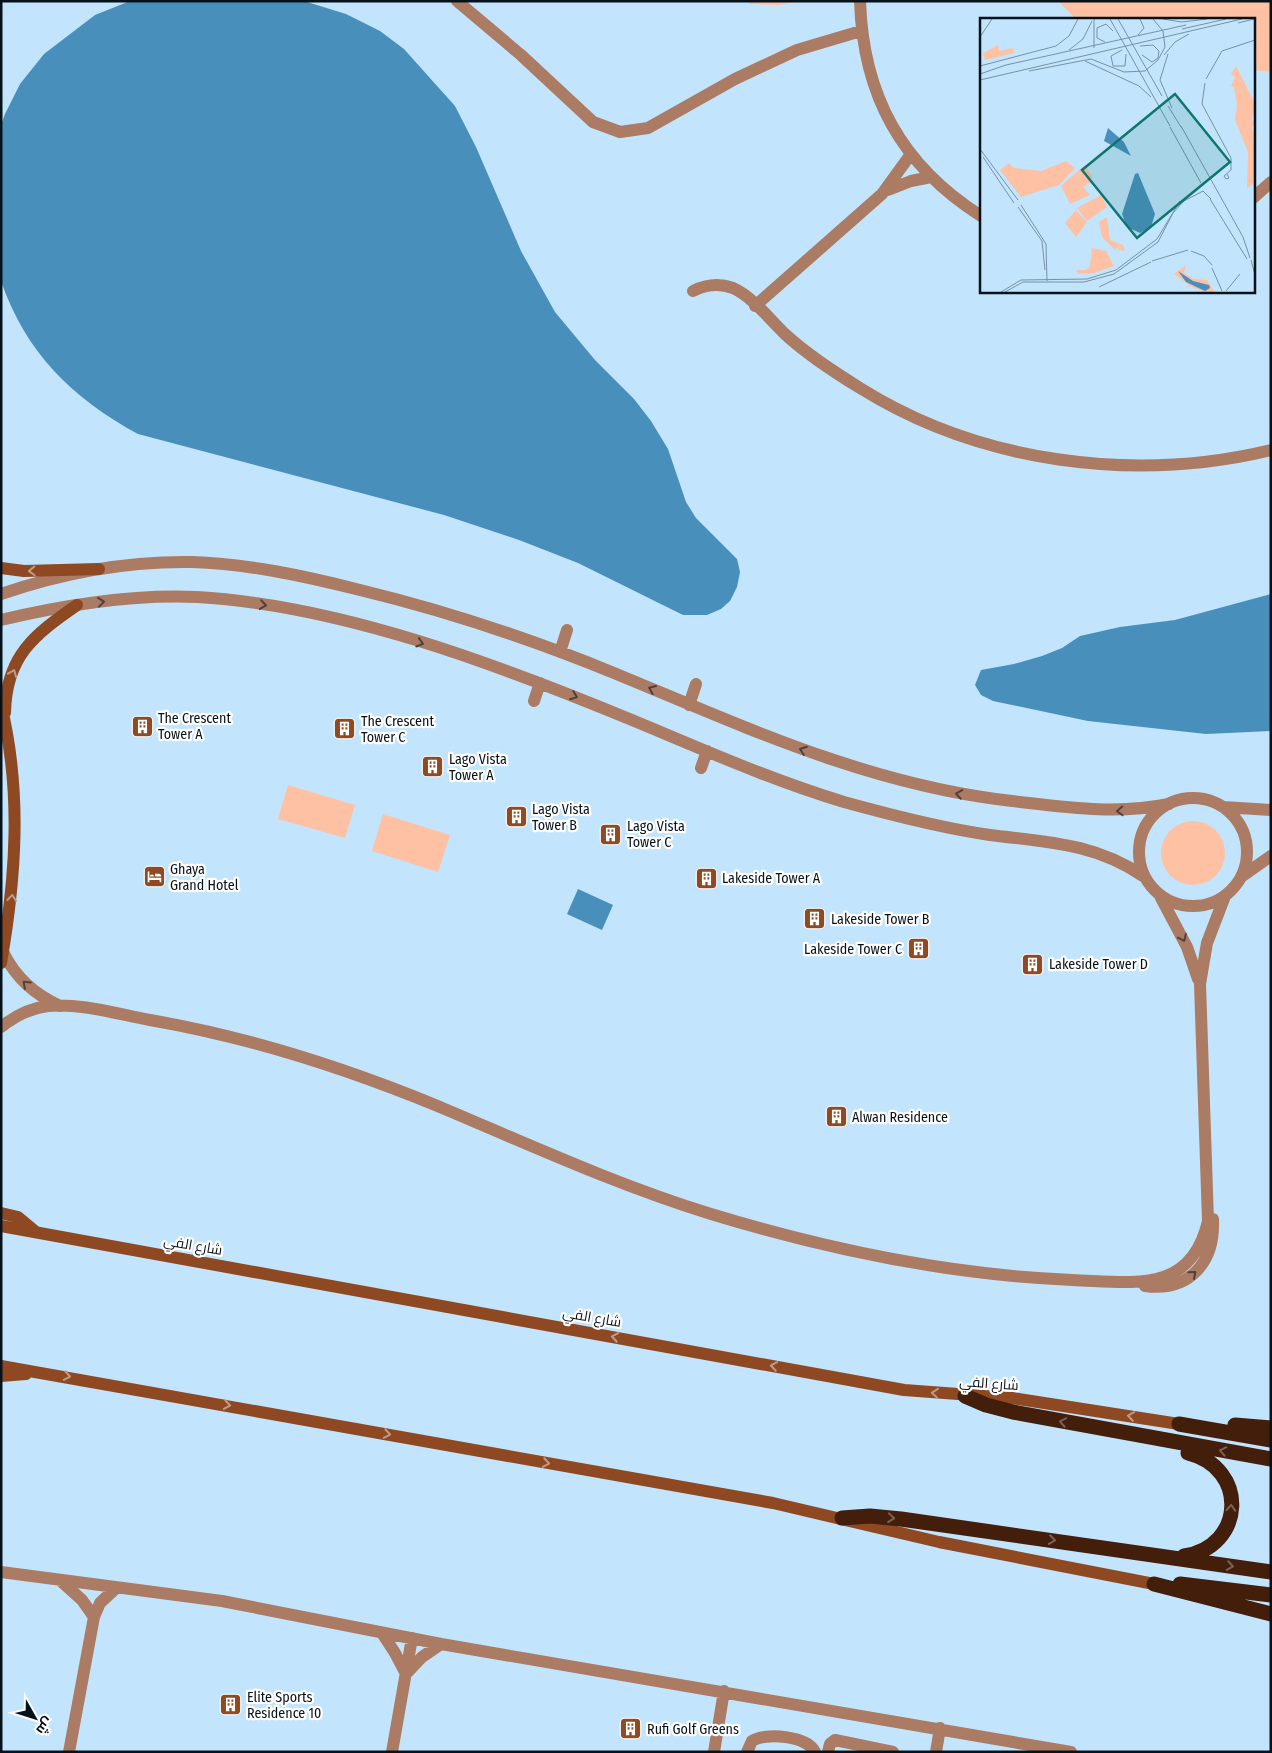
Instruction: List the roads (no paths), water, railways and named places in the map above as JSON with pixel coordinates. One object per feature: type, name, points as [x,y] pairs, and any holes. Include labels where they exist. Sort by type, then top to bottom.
[{"type":"highway","points":[[965,1396],[999,1409],[1271,1459]]},
{"type":"highway","points":[[1179,1424],[1271,1428]]},
{"type":"highway","points":[[1179,1424],[1271,1440]]},
{"type":"highway","points":[[1136,1435],[1166,1448],[1206,1458],[1219,1470],[1228,1485],[1232,1511],[1222,1535],[1201,1552],[1175,1557]]},
{"type":"highway","points":[[842,1518],[870,1516],[901,1519],[1271,1572]]},
{"type":"highway","points":[[1154,1584],[1209,1586],[1271,1595]]},
{"type":"highway","points":[[1154,1584],[1271,1614]]},
{"type":"street","points":[[457,1],[520,55],[593,122],[620,132],[648,128],[708,93],[781,56],[818,42],[861,31]]},
{"type":"street","points":[[860,1],[861,31],[866,64],[874,88],[892,126],[911,154],[931,177],[948,193],[980,215]]},
{"type":"street","points":[[755,306],[882,194],[911,154]]},
{"type":"street","points":[[882,194],[901,184],[931,177]]},
{"type":"street","points":[[1254,197],[1271,182]]},
{"type":"street","points":[[693,291],[712,285],[727,286],[740,292],[804,350],[862,389],[933,425],[998,447],[1040,457],[1153,467],[1201,463],[1271,450]]},
{"type":"street","points":[[1,568],[24,572],[99,569],[129,565],[190,562],[252,567],[395,598],[450,614],[560,652],[763,736],[850,767],[920,787],[998,800],[1089,810],[1129,810],[1168,804],[1182,799],[1210,800],[1222,806],[1234,817],[1243,830],[1247,846],[1246,862],[1241,877]]},
{"type":"street","points":[[1,594],[99,569]]},
{"type":"street","points":[[1,620],[77,605],[132,599],[186,597],[264,605],[371,628],[540,683],[750,769],[849,803],[913,820],[989,835],[1079,846],[1113,858],[1143,876],[1159,896],[1187,947],[1200,984]]},
{"type":"street","points":[[5,720],[8,686],[13,670],[28,643],[38,633],[77,605]]},
{"type":"street","points":[[560,652],[568,630]]},
{"type":"street","points":[[534,701],[540,683]]},
{"type":"street","points":[[689,705],[696,684]]},
{"type":"street","points":[[1,705],[5,720],[14,794],[15,849],[11,905],[2,958],[26,985],[36,993],[60,1006]]},
{"type":"street","points":[[701,768],[707,751]]},
{"type":"street","points":[[1143,876],[1139,860],[1139,843],[1145,827],[1155,814],[1168,804]]},
{"type":"street","points":[[1222,806],[1271,810]]},
{"type":"street","points":[[1,1027],[24,1012],[60,1006],[75,1006],[190,1028],[333,1068],[439,1107],[620,1183],[758,1227],[856,1251],[954,1268],[1054,1279],[1131,1282],[1162,1288],[1177,1284],[1191,1276],[1202,1265],[1210,1251],[1214,1235],[1213,1219],[1208,1205],[1200,984],[1207,943],[1225,896],[1241,877],[1271,856]]},
{"type":"street","points":[[1159,896],[1171,903],[1199,907],[1225,896]]},
{"type":"street","points":[[1,1213],[18,1217],[36,1232]]},
{"type":"street","name":"شارع الفي","points":[[1,1226],[904,1390],[1012,1398],[1179,1424]]},
{"type":"street","points":[[1,1366],[773,1503],[938,1542],[1154,1584]]},
{"type":"street","points":[[1,1376],[36,1371]]},
{"type":"street","points":[[1,1572],[222,1601],[441,1644],[940,1728],[1071,1752]]},
{"type":"street","points":[[59,1580],[76,1592],[94,1616]]},
{"type":"street","points":[[69,1752],[94,1616],[100,1603],[116,1588]]},
{"type":"street","points":[[382,1633],[395,1652],[406,1674]]},
{"type":"street","points":[[392,1752],[412,1638]]},
{"type":"street","points":[[406,1674],[422,1657],[441,1644]]},
{"type":"street","points":[[714,1752],[724,1691]]},
{"type":"street","points":[[936,1752],[940,1728]]},
{"type":"street","points":[[747,1752],[752,1741],[765,1736],[804,1740],[811,1745],[815,1752]]},
{"type":"street","points":[[828,1752],[831,1742],[837,1746],[893,1752]]},
{"type":"water","points":[[130,1],[304,1],[346,14],[380,31],[404,49],[455,106],[476,147],[521,251],[555,312],[595,360],[634,399],[651,421],[668,449],[686,502],[696,518],[737,559],[740,572],[737,587],[730,601],[721,609],[707,615],[683,615],[578,563],[519,540],[444,515],[138,434],[92,405],[54,371],[38,352],[24,330],[11,307],[1,281],[1,125],[20,84],[44,54],[95,15]]},
{"type":"water","points":[[1271,594],[1271,731],[1206,734],[1088,721],[993,701],[981,695],[975,685],[981,670],[1014,664],[1042,656],[1062,648],[1080,636],[1120,627],[1175,620]]},
{"type":"water","points":[[578,889],[613,905],[602,930],[567,914]]},
{"type":"place","name":"The Crescent Tower A","points":[[142,726]]},
{"type":"place","name":"The Crescent Tower C","points":[[345,729]]},
{"type":"place","name":"Lago Vista Tower A","points":[[433,767]]},
{"type":"place","name":"Lago Vista Tower B","points":[[516,817]]},
{"type":"place","name":"Lago Vista Tower C","points":[[611,834]]},
{"type":"place","name":"Ghaya Grand Hotel","points":[[154,877]]},
{"type":"place","name":"Lakeside Tower A","points":[[706,878]]},
{"type":"place","name":"Lakeside Tower B","points":[[815,919]]},
{"type":"place","name":"Lakeside Tower C","points":[[918,949]]},
{"type":"place","name":"Lakeside Tower D","points":[[1033,964]]},
{"type":"place","name":"Alwan Residence","points":[[836,1117]]},
{"type":"place","name":"Elite Sports Residence 10","points":[[231,1705]]},
{"type":"place","name":"Rufi Golf Greens","points":[[631,1729]]}]
